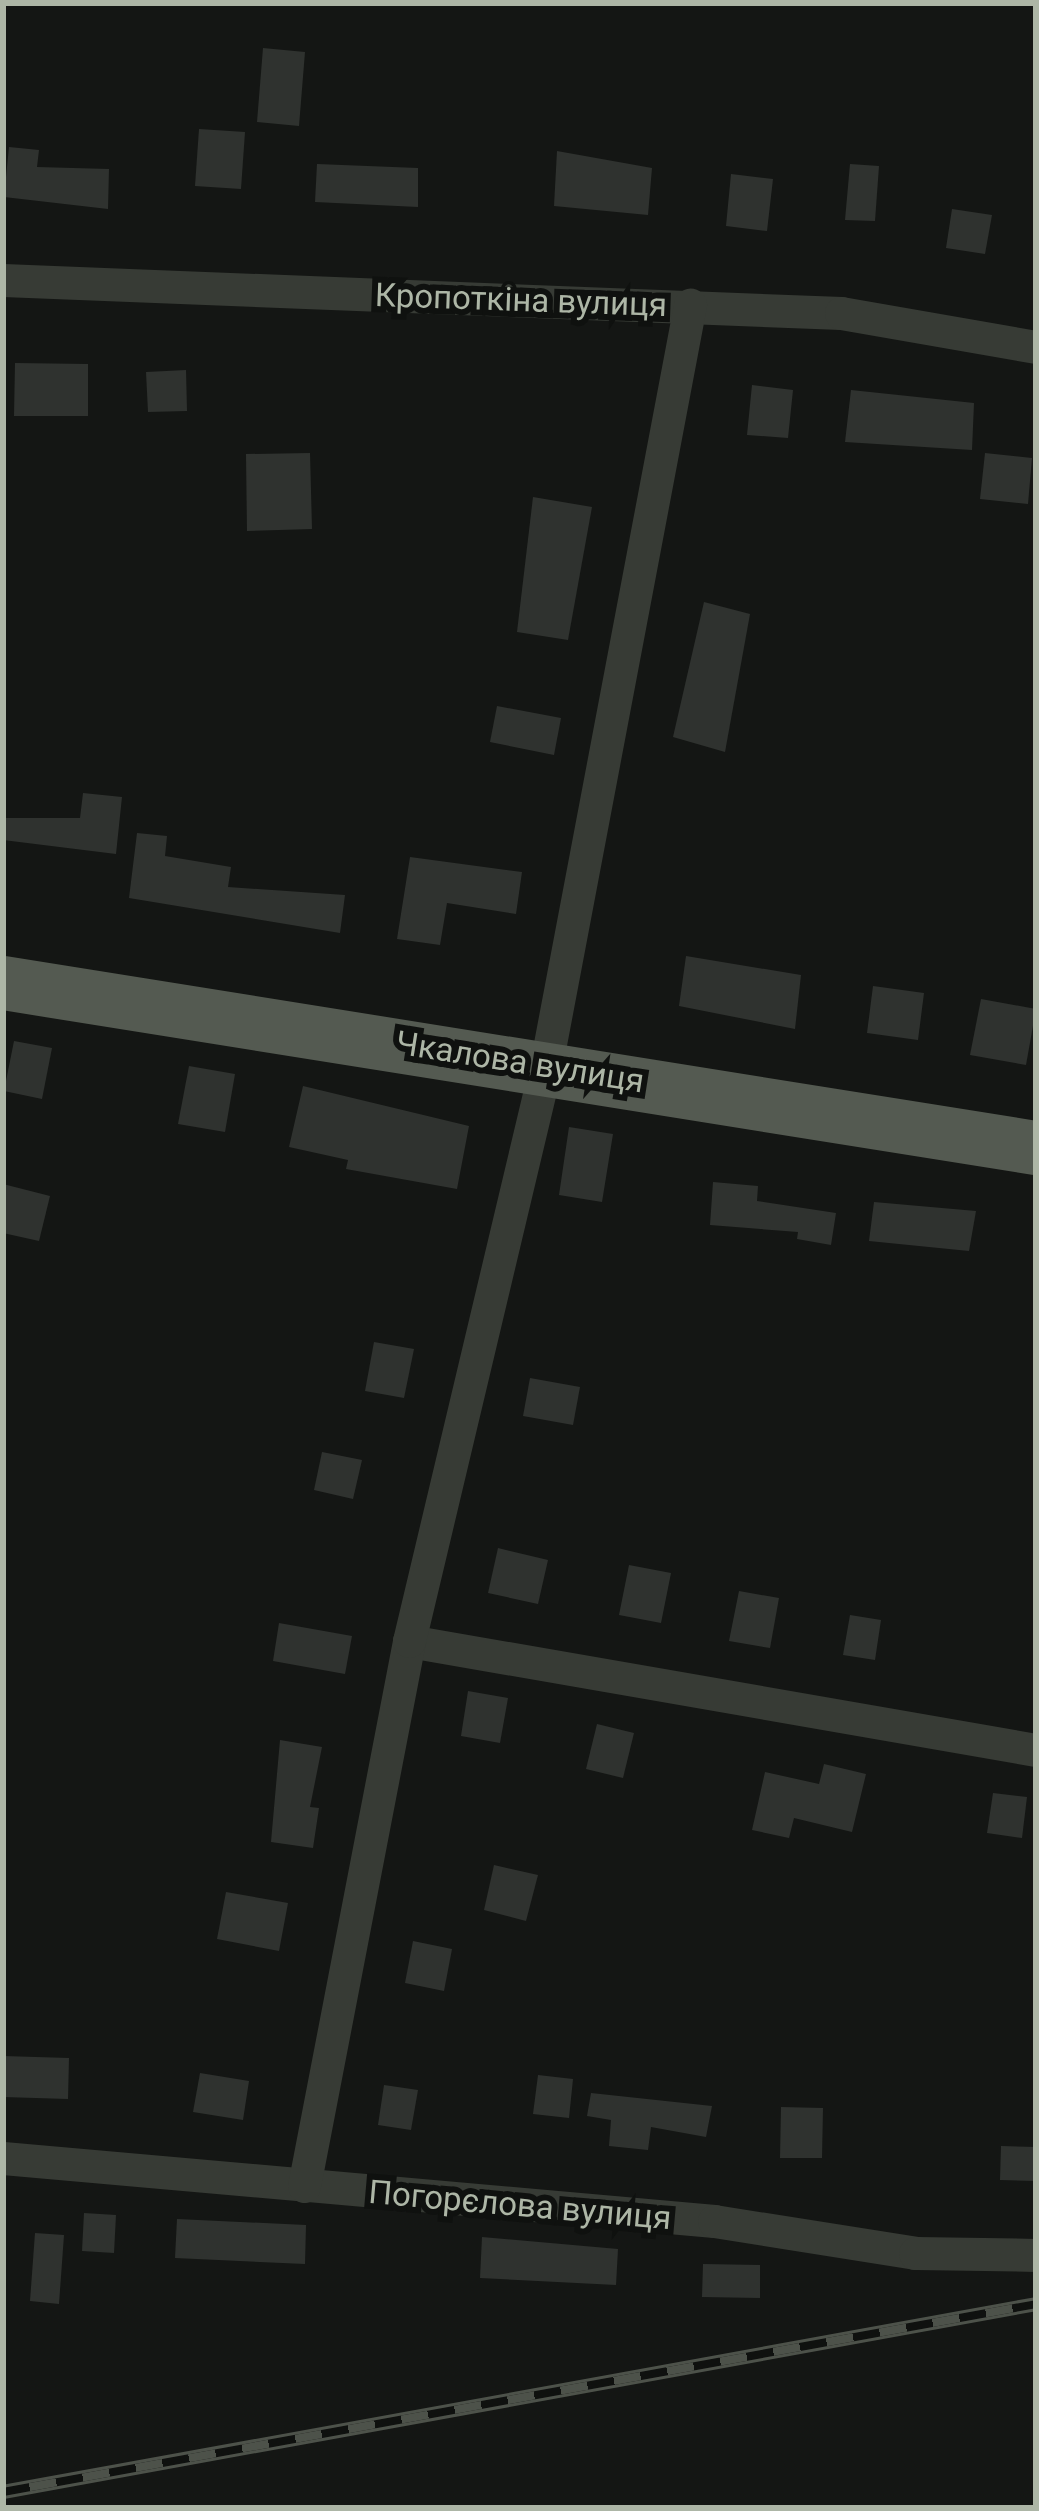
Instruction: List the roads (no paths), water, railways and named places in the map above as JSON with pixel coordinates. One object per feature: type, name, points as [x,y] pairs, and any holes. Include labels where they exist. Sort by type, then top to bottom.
[{"type":"main road","name":"Чкалова вулиця","points":[[3,983],[546,1065],[1036,1148]]},
{"type":"street","name":"Кропоткіна вулиця","points":[[3,280],[841,313],[1036,347]]},
{"type":"street","points":[[304,2186],[409,1641],[546,1065],[690,305]]},
{"type":"street","points":[[409,1641],[1036,1750]]},
{"type":"street","name":"Погорєлова вулиця","points":[[3,2158],[714,2222],[915,2253],[1036,2255]]},
{"type":"railway","points":[[3,2492],[1036,2304]]}]
